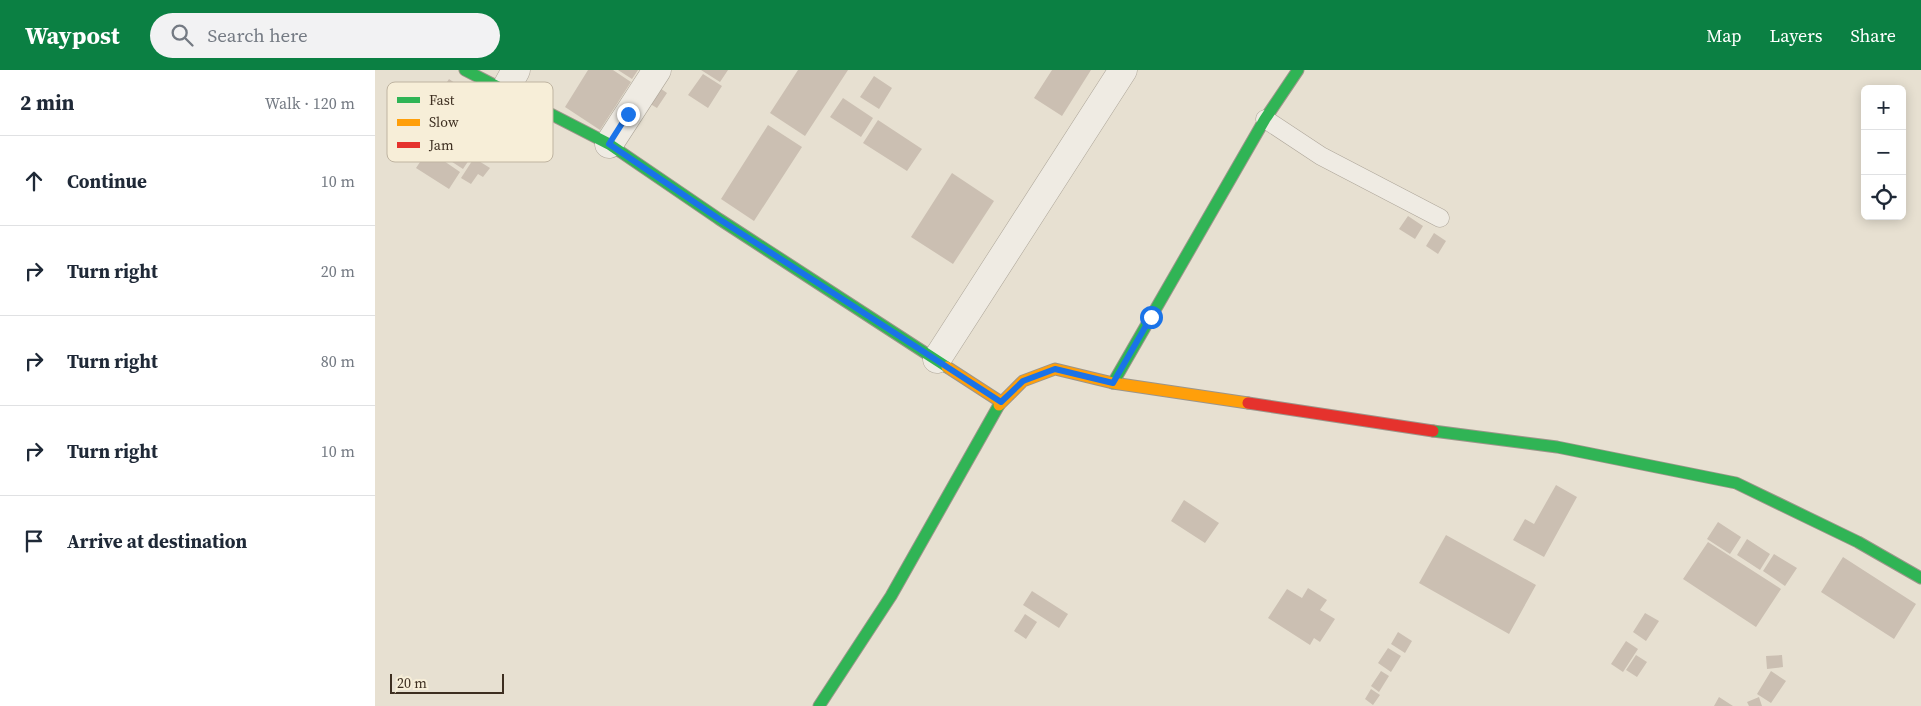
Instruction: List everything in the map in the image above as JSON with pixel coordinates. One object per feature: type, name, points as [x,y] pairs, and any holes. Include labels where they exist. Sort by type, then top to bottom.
[{"type":"street","points":[[465,70],[511,80]]},
{"type":"street","points":[[609,144],[657,70]]},
{"type":"street","points":[[937,359],[1123,70]]},
{"type":"street","points":[[1113,383],[1265,120],[1298,70]]},
{"type":"street","points":[[553,107],[719,219],[1001,402]]},
{"type":"street","points":[[819,706],[891,596],[1001,402],[1023,381],[1055,369],[1113,383],[1405,427],[1557,447],[1736,483],[1858,542],[1921,578]]},
{"type":"lane","points":[[1265,120],[1321,156],[1441,218]]},
{"type":"building","points":[[588,70],[613,70],[631,82],[600,130],[565,107]]},
{"type":"building","points":[[618,70],[638,70],[632,79]]},
{"type":"building","points":[[701,70],[728,70],[720,82]]},
{"type":"building","points":[[798,70],[848,70],[805,136],[770,113]]},
{"type":"building","points":[[1052,70],[1091,70],[1062,116],[1034,98]]},
{"type":"building","points":[[703,74],[722,86],[708,108],[688,95]]},
{"type":"building","points":[[874,76],[892,88],[879,109],[860,97]]},
{"type":"building","points":[[657,86],[667,93],[657,108],[647,102]]},
{"type":"building","points":[[843,98],[873,118],[861,137],[830,117]]},
{"type":"building","points":[[878,120],[922,149],[907,171],[863,143]]},
{"type":"building","points":[[768,125],[802,147],[754,221],[721,199]]},
{"type":"building","points":[[420,162],[445,162],[460,172],[449,189],[416,168]]},
{"type":"building","points":[[452,162],[468,162],[463,169]]},
{"type":"building","points":[[471,162],[480,162],[490,168],[483,177],[478,174],[471,184],[461,178]]},
{"type":"building","points":[[952,173],[994,201],[953,264],[911,237]]},
{"type":"building","points":[[1408,216],[1423,226],[1415,239],[1399,229]]},
{"type":"building","points":[[1434,233],[1446,241],[1438,254],[1426,246]]},
{"type":"building","points":[[1556,485],[1577,497],[1544,557],[1513,540],[1525,519],[1534,524]]},
{"type":"building","points":[[1184,500],[1219,523],[1205,543],[1171,521]]},
{"type":"building","points":[[1718,522],[1741,537],[1730,554],[1707,539]]},
{"type":"building","points":[[1446,535],[1536,585],[1509,634],[1419,583]]},
{"type":"building","points":[[1747,539],[1770,554],[1760,570],[1737,555]]},
{"type":"building","points":[[1708,542],[1781,589],[1756,627],[1683,579]]},
{"type":"building","points":[[1774,554],[1797,568],[1785,586],[1763,571]]},
{"type":"building","points":[[1843,557],[1916,604],[1894,639],[1821,592]]},
{"type":"building","points":[[1308,588],[1327,600],[1320,610],[1335,619],[1320,642],[1314,638],[1310,645],[1268,618],[1287,589],[1302,598]]},
{"type":"building","points":[[1032,591],[1068,614],[1059,628],[1023,605]]},
{"type":"building","points":[[1645,613],[1659,621],[1646,641],[1633,632]]},
{"type":"building","points":[[1025,614],[1037,622],[1026,639],[1014,631]]},
{"type":"building","points":[[1398,632],[1412,641],[1405,653],[1391,644]]},
{"type":"building","points":[[1626,641],[1638,649],[1623,672],[1611,664]]},
{"type":"building","points":[[1388,648],[1401,656],[1391,672],[1378,663]]},
{"type":"building","points":[[1636,655],[1647,662],[1637,677],[1626,670]]},
{"type":"building","points":[[1782,655],[1783,667],[1767,669],[1766,656]]},
{"type":"building","points":[[1381,671],[1389,676],[1379,692],[1371,686]]},
{"type":"building","points":[[1771,671],[1786,681],[1771,703],[1757,694]]},
{"type":"building","points":[[1371,689],[1380,695],[1373,705],[1365,699]]},
{"type":"building","points":[[1719,697],[1733,706],[1714,706]]},
{"type":"building","points":[[1759,697],[1762,706],[1749,706],[1747,702]]},
{"type":"traffic: fast","points":[[465,70],[488,82]]},
{"type":"traffic: fast","points":[[1113,383],[1265,119],[1298,70]]},
{"type":"traffic: fast","points":[[553,115],[609,144],[719,219],[947,367]]},
{"type":"traffic: fast","points":[[819,706],[891,596],[999,405]]},
{"type":"traffic: fast","points":[[1433,431],[1557,447],[1736,483],[1858,542],[1921,578]]},
{"type":"traffic: slow","points":[[947,367],[1001,402]]},
{"type":"traffic: slow","points":[[999,405],[1023,381],[1055,369],[1113,383],[1248,403]]},
{"type":"traffic: jam","points":[[1248,403],[1433,431]]},
{"type":"route","points":[[628,114],[609,144],[719,219],[1001,402],[1023,381],[1055,369],[1113,383],[1151,317]]}]
